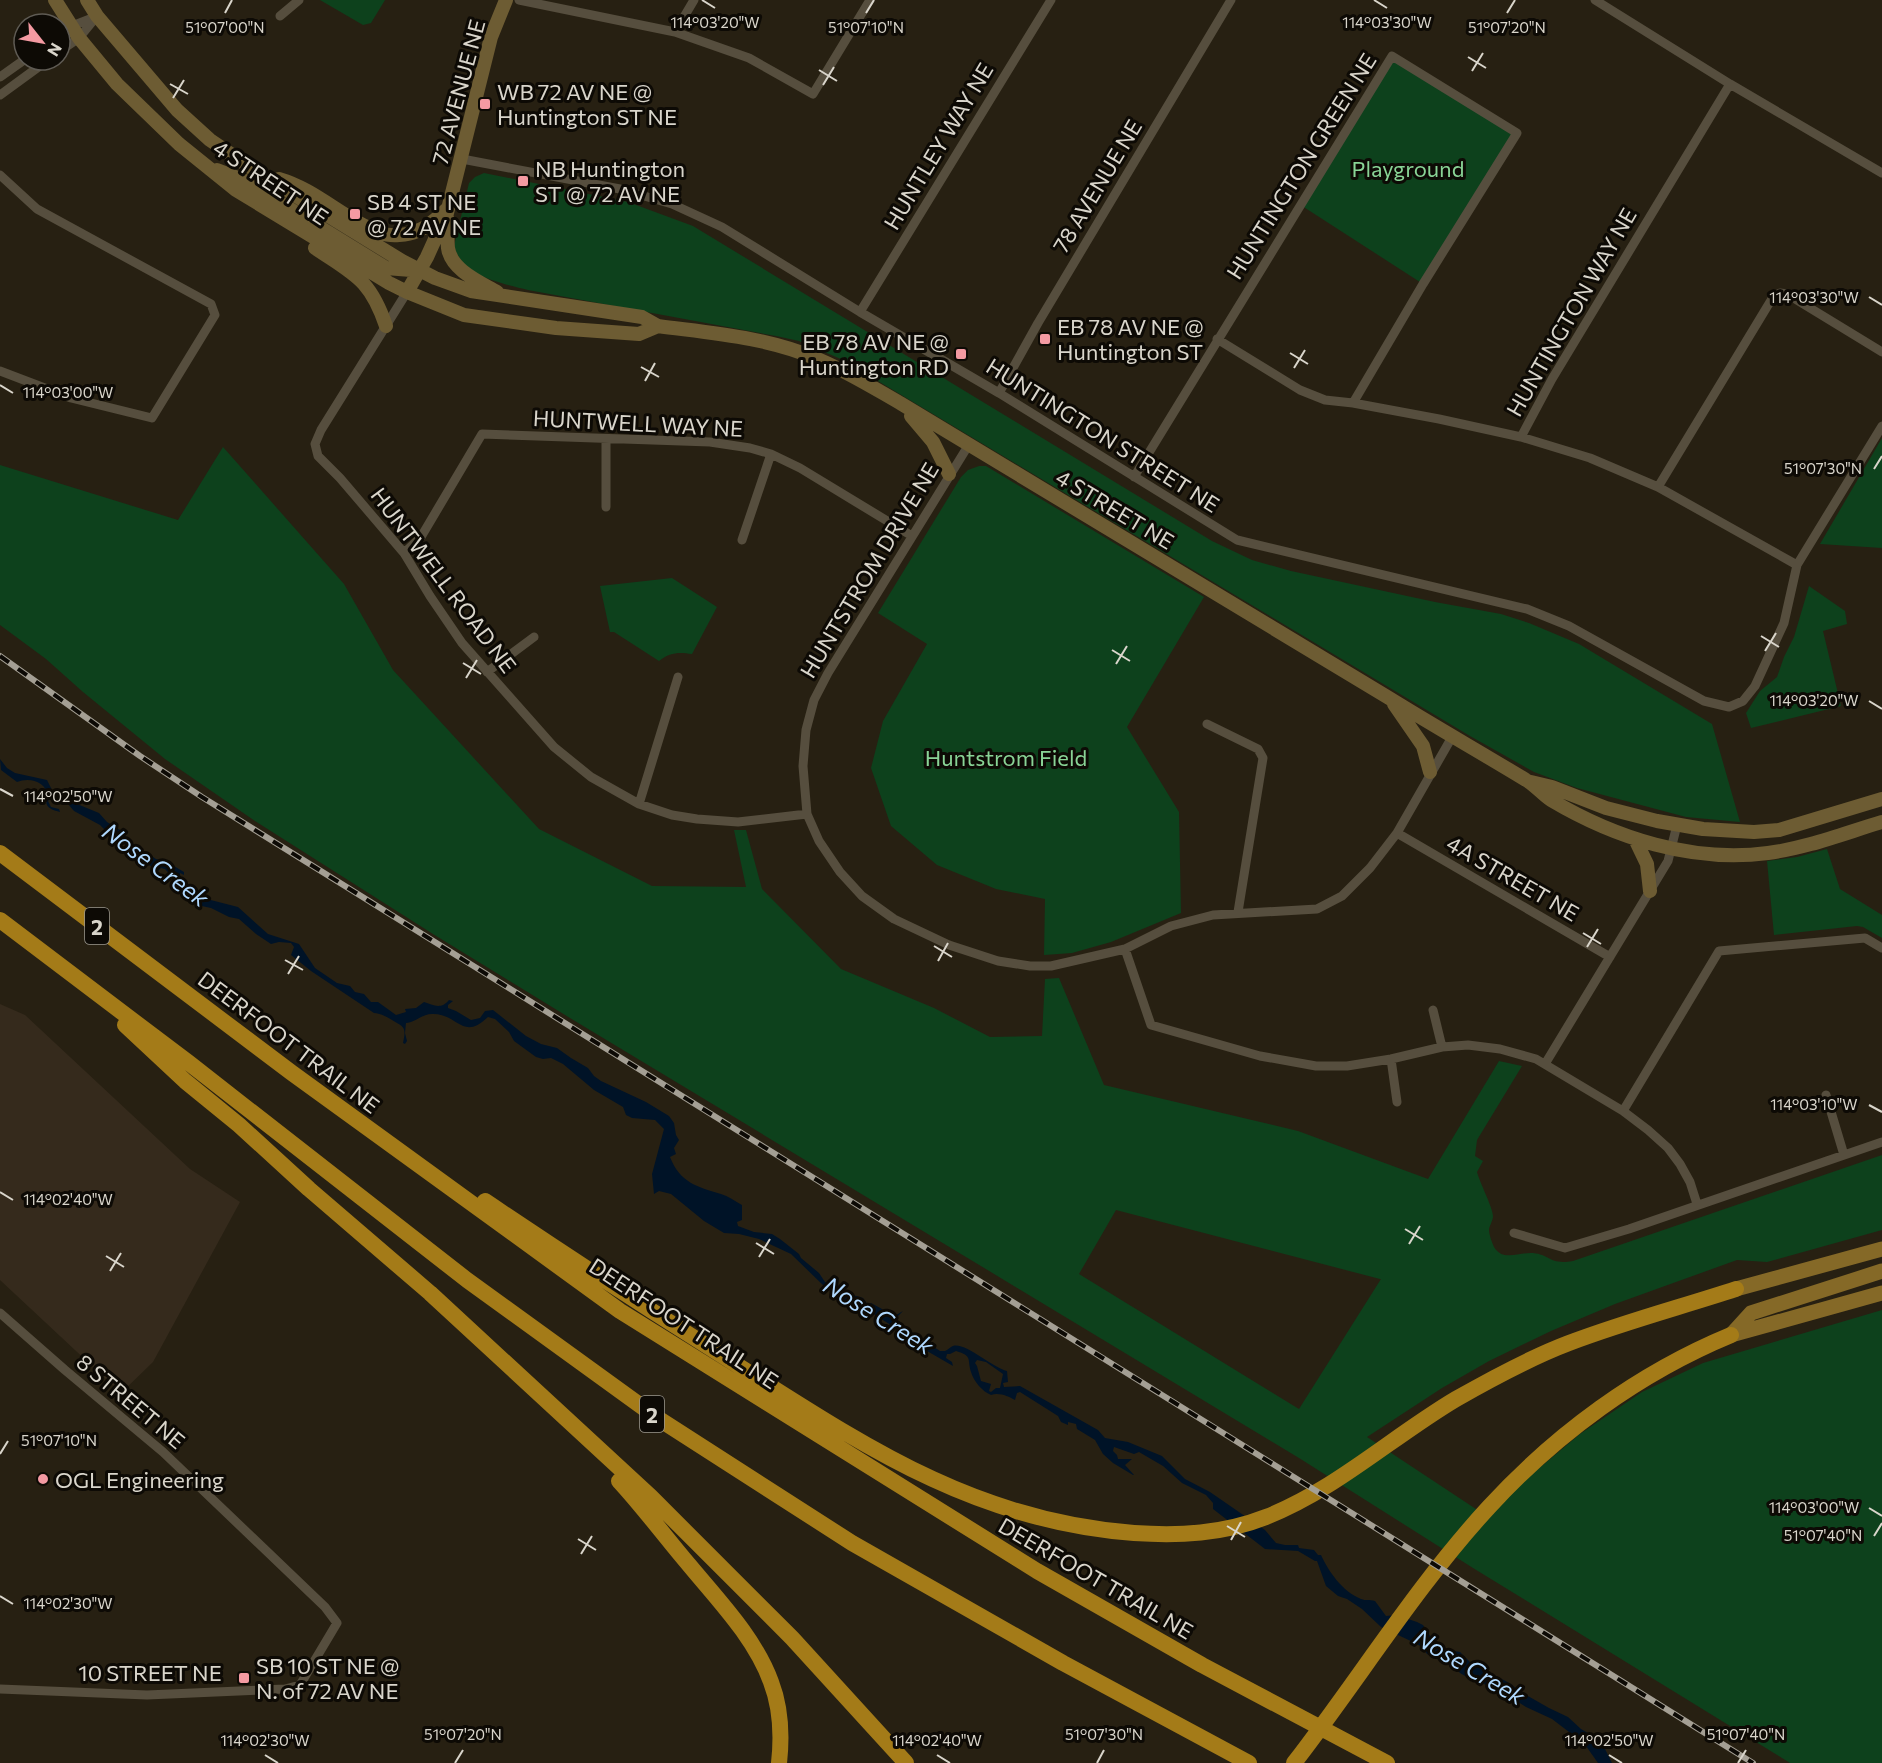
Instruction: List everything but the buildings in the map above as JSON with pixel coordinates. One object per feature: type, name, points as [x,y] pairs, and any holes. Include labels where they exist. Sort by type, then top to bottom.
[{"type":"highway","name":"DEERFOOT TRAIL NE","points":[[0,853],[418,1166],[620,1311],[910,1494],[1037,1571],[1202,1665],[1387,1763]]},
{"type":"highway","name":"2","points":[[0,920],[467,1280],[659,1419],[852,1543],[1063,1663],[1249,1763]]},
{"type":"highway","points":[[100,996],[132,1033],[430,1293],[651,1497],[754,1600],[906,1763]]},
{"type":"highway","points":[[418,1166],[467,1189],[637,1302],[832,1425],[917,1472],[977,1499],[1029,1515],[1085,1527],[1157,1534],[1207,1532],[1246,1524],[1266,1517],[1328,1485],[1456,1399],[1567,1343],[1736,1289]]},
{"type":"highway","points":[[1294,1763],[1455,1546],[1527,1468],[1628,1388],[1677,1360],[1731,1335]]},
{"type":"highway","points":[[558,1410],[631,1494],[756,1650],[772,1683],[776,1700],[781,1729],[779,1763]]},
{"type":"main road","name":"4 STREET NE","points":[[87,0],[97,16],[177,110],[210,140],[419,271],[471,291],[642,317],[658,326],[771,344],[814,357],[850,374],[900,403],[1529,782],[1548,798],[1580,816],[1635,839],[1701,853],[1767,853],[1805,845],[1882,822]]},
{"type":"main road","name":"72 AVENUE NE","points":[[407,292],[448,210],[491,37],[506,0]]},
{"type":"main road","name":"4 STREET NE","points":[[72,35],[146,113],[242,193],[407,292],[464,315],[556,328],[639,334],[658,326]]},
{"type":"main road","points":[[207,166],[243,180],[386,268],[419,271]]},
{"type":"main road","points":[[262,174],[298,185],[382,234],[407,235],[418,231],[448,210]]},
{"type":"main road","points":[[242,193],[266,214],[362,280],[376,298],[386,326]]},
{"type":"main road","points":[[448,210],[448,249],[452,259],[460,269],[504,296]]},
{"type":"main road","points":[[900,403],[933,442],[949,474]]},
{"type":"main road","points":[[1389,698],[1423,746],[1430,772]]},
{"type":"main road","name":"4 STREET NE","points":[[1529,782],[1552,786],[1606,808],[1677,825],[1754,832],[1779,830],[1882,799]]},
{"type":"main road","points":[[1635,839],[1647,864],[1650,891]]},
{"type":"main road","points":[[1736,1289],[1882,1249]]},
{"type":"main road","points":[[1731,1335],[1751,1313],[1882,1271]]},
{"type":"main road","points":[[1731,1335],[1882,1293]]},
{"type":"street","points":[[280,16],[299,0]]},
{"type":"street","points":[[519,0],[675,32],[749,58],[813,94],[870,0]]},
{"type":"street","points":[[675,32],[694,0]]},
{"type":"street","name":"HUNTLEY WAY NE","points":[[860,312],[1051,0]]},
{"type":"street","name":"78 AVENUE NE","points":[[999,393],[1038,323],[1231,0]]},
{"type":"street","points":[[1595,0],[1730,84],[1882,173]]},
{"type":"street","points":[[72,32],[97,16]]},
{"type":"street","name":"HUNTINGTON GREEN NE","points":[[1134,477],[1392,56],[1517,133],[1423,284],[1353,403]]},
{"type":"street","points":[[0,95],[32,72]]},
{"type":"street","name":"HUNTINGTON WAY NE","points":[[1217,339],[1300,390],[1325,400],[1353,403],[1521,437],[1552,379],[1730,84]]},
{"type":"street","name":"HUNTINGTON STREET NE","points":[[462,159],[620,189],[672,204],[722,227],[860,312],[999,393],[1237,540],[1527,609],[1569,626],[1704,701],[1728,707],[1743,701],[1755,686],[1784,624],[1797,565]]},
{"type":"street","points":[[0,175],[37,209],[211,304],[215,315],[152,418],[71,398],[0,371]]},
{"type":"street","name":"HUNTWELL ROAD NE","points":[[407,292],[321,430],[315,444],[318,456],[405,553],[430,596],[462,643],[554,747],[591,777],[639,804],[697,819],[738,822],[807,814]]},
{"type":"street","points":[[1658,488],[1773,297],[1780,293],[1786,294],[1882,352]]},
{"type":"street","points":[[1521,437],[1590,458],[1658,488],[1797,565],[1882,426]]},
{"type":"street","name":"HUNTWELL WAY NE","points":[[405,553],[421,537],[482,434],[710,442],[750,448],[771,454],[800,468],[912,536]]},
{"type":"street","points":[[606,439],[606,507]]},
{"type":"street","name":"HUNTSTROM DRIVE NE","points":[[968,446],[828,673],[814,700],[806,730],[803,766],[807,814],[819,841],[840,872],[862,896],[894,920],[949,945],[998,962],[1051,966],[1125,949],[1171,926],[1213,915],[1317,909],[1342,896],[1370,868],[1397,833],[1452,737]]},
{"type":"street","points":[[742,540],[771,454]]},
{"type":"street","points":[[487,672],[534,638]]},
{"type":"street","points":[[639,804],[678,677]]},
{"type":"street","points":[[1207,724],[1258,749],[1263,758],[1238,912]]},
{"type":"street","points":[[1545,1064],[1668,861],[1677,825]]},
{"type":"street","name":"4A STREET NE","points":[[1397,833],[1610,957]]},
{"type":"street","points":[[1623,1112],[1719,951],[1865,938],[1882,948]]},
{"type":"street","points":[[1125,949],[1151,1025],[1260,1056],[1316,1066],[1347,1066],[1442,1047],[1468,1045],[1500,1049],[1536,1059],[1623,1112],[1668,1148],[1690,1182],[1697,1204]]},
{"type":"street","points":[[1433,1010],[1442,1047]]},
{"type":"street","points":[[1390,1059],[1397,1102]]},
{"type":"street","points":[[1826,1095],[1844,1155]]},
{"type":"street","points":[[1514,1233],[1565,1248],[1629,1230],[1697,1204],[1882,1142]]},
{"type":"street","name":"8 STREET NE","points":[[0,1313],[163,1452],[325,1607],[337,1623],[300,1685]]},
{"type":"street","name":"10 STREET NE","points":[[0,1689],[147,1695],[285,1689],[300,1685]]},
{"type":"shaded area","points":[[0,1004],[25,1015],[190,1169],[240,1202],[153,1362],[121,1393],[0,1280]]},
{"type":"green space","points":[[320,0],[385,0],[371,23],[363,25]]},
{"type":"green space","name":"Playground","points":[[1392,56],[1517,133],[1423,284],[1299,204]]},
{"type":"green space","points":[[484,173],[628,202],[693,226],[1212,541],[1252,560],[1291,571],[1501,614],[1579,644],[1712,724],[1740,822],[1686,817],[1577,788],[1534,772],[1470,736],[843,360],[799,341],[528,290],[495,281],[474,272],[458,257],[454,246],[469,183]]},
{"type":"green space","points":[[1882,438],[1882,548],[1820,544]]},
{"type":"green space","points":[[223,447],[344,584],[393,670],[539,829],[652,886],[746,887],[734,830],[746,830],[762,889],[841,969],[934,1008],[990,1037],[1042,1036],[1045,979],[1059,978],[1104,1085],[1298,1131],[1428,1179],[1499,1061],[1522,1066],[1477,1140],[1475,1156],[1483,1161],[1477,1172],[1492,1212],[1490,1236],[1494,1247],[1502,1254],[1533,1253],[1559,1262],[1573,1261],[1882,1155],[1882,1230],[1767,1262],[1737,1260],[1615,1304],[1489,1361],[1442,1388],[1367,1437],[1488,1517],[1519,1485],[1580,1434],[1642,1392],[1703,1363],[1882,1310],[1882,1763],[1790,1763],[1299,1458],[433,934],[255,821],[165,759],[46,659],[0,625],[0,465],[178,520]],"holes":[[[1116,1210],[1381,1279],[1299,1409],[1079,1274]]]},
{"type":"green space","name":"Huntstrom Field","points":[[986,466],[1204,597],[1127,727],[1179,812],[1181,913],[1111,942],[1072,953],[1044,955],[1045,899],[996,889],[937,865],[891,826],[871,768],[883,721],[927,644],[878,613],[961,477],[968,470]]},
{"type":"green space","points":[[672,578],[717,607],[692,654],[675,653],[659,661],[614,632],[610,632],[600,586]]},
{"type":"green space","points":[[1809,586],[1845,611],[1847,624],[1823,631],[1841,706],[1751,728],[1746,713],[1760,691],[1777,677],[1794,637]]},
{"type":"green space","points":[[1827,849],[1840,889],[1882,915],[1882,938],[1857,926],[1774,935],[1767,861],[1797,857]]},
{"type":"water","name":"Nose Creek","points":[[0,759],[7,768],[15,773],[47,780],[52,790],[68,794],[77,804],[99,813],[107,822],[125,833],[126,839],[156,859],[167,862],[184,872],[184,875],[180,873],[180,876],[199,897],[238,907],[268,934],[299,944],[315,968],[337,983],[350,986],[355,992],[364,994],[371,1002],[378,1002],[396,1015],[406,1012],[405,1009],[416,1008],[424,1002],[440,1006],[449,1000],[453,1001],[448,1008],[471,1020],[480,1018],[485,1011],[493,1010],[526,1036],[541,1044],[557,1048],[588,1068],[601,1081],[646,1102],[669,1116],[674,1123],[679,1140],[674,1148],[676,1154],[670,1157],[674,1166],[691,1183],[726,1196],[742,1205],[742,1220],[737,1222],[738,1226],[754,1232],[772,1234],[799,1254],[825,1282],[846,1293],[863,1298],[868,1305],[871,1303],[882,1309],[891,1318],[903,1311],[894,1320],[900,1328],[910,1331],[940,1351],[945,1351],[952,1346],[965,1348],[1007,1371],[1008,1382],[1003,1383],[1004,1387],[1020,1386],[1098,1430],[1105,1438],[1128,1442],[1162,1456],[1185,1479],[1210,1492],[1265,1530],[1276,1543],[1298,1545],[1299,1548],[1314,1550],[1321,1555],[1332,1574],[1354,1596],[1375,1601],[1386,1616],[1396,1615],[1423,1625],[1436,1645],[1442,1649],[1460,1652],[1470,1662],[1568,1717],[1581,1729],[1598,1739],[1612,1763],[1598,1763],[1586,1746],[1552,1719],[1526,1707],[1498,1689],[1472,1680],[1460,1673],[1453,1665],[1427,1654],[1422,1647],[1381,1627],[1362,1609],[1338,1596],[1326,1586],[1317,1561],[1298,1551],[1265,1549],[1213,1509],[1213,1503],[1206,1495],[1182,1483],[1163,1466],[1139,1452],[1134,1454],[1114,1447],[1113,1451],[1118,1459],[1132,1459],[1125,1465],[1133,1475],[1113,1463],[1103,1454],[1095,1440],[1077,1429],[1076,1424],[1068,1422],[1068,1425],[1061,1422],[1058,1416],[1020,1392],[1017,1393],[1015,1400],[1000,1394],[991,1395],[984,1391],[974,1379],[967,1356],[956,1351],[947,1354],[946,1358],[952,1362],[953,1366],[915,1344],[869,1309],[853,1307],[841,1300],[791,1254],[759,1239],[724,1233],[704,1221],[671,1194],[659,1191],[654,1194],[652,1174],[664,1129],[655,1120],[632,1118],[626,1115],[623,1107],[594,1090],[563,1064],[551,1058],[536,1057],[514,1041],[509,1032],[495,1019],[488,1017],[479,1024],[466,1027],[441,1015],[428,1014],[406,1023],[405,1033],[401,1026],[385,1016],[374,1013],[311,971],[291,955],[294,947],[291,943],[271,944],[239,919],[197,905],[165,869],[161,868],[157,872],[140,860],[117,837],[111,836],[100,825],[74,811],[62,797],[53,796],[48,801],[51,807],[59,809],[60,812],[49,808],[46,802],[47,791],[44,787],[32,780],[17,782],[1,770]],"holes":[[[977,1360],[986,1362],[1003,1374],[1000,1388],[989,1391],[991,1384],[981,1381],[975,1363]]]},
{"type":"railway","points":[[0,656],[140,756],[202,797],[1753,1763]]},
{"type":"place","name":"WB 72 AV NE @ Huntington ST NE","points":[[485,104]]},
{"type":"place","name":"NB Huntington ST @ 72 AV NE","points":[[523,181]]},
{"type":"place","name":"SB 4 ST NE @ 72 AV NE","points":[[355,214]]},
{"type":"place","name":"EB 78 AV NE @ Huntington ST","points":[[1045,339]]},
{"type":"place","name":"EB 78 AV NE @ Huntington RD","points":[[961,354]]},
{"type":"place","name":"OGL Engineering","points":[[43,1479]]},
{"type":"place","name":"SB 10 ST NE @ N. of 72 AV NE","points":[[244,1678]]}]
